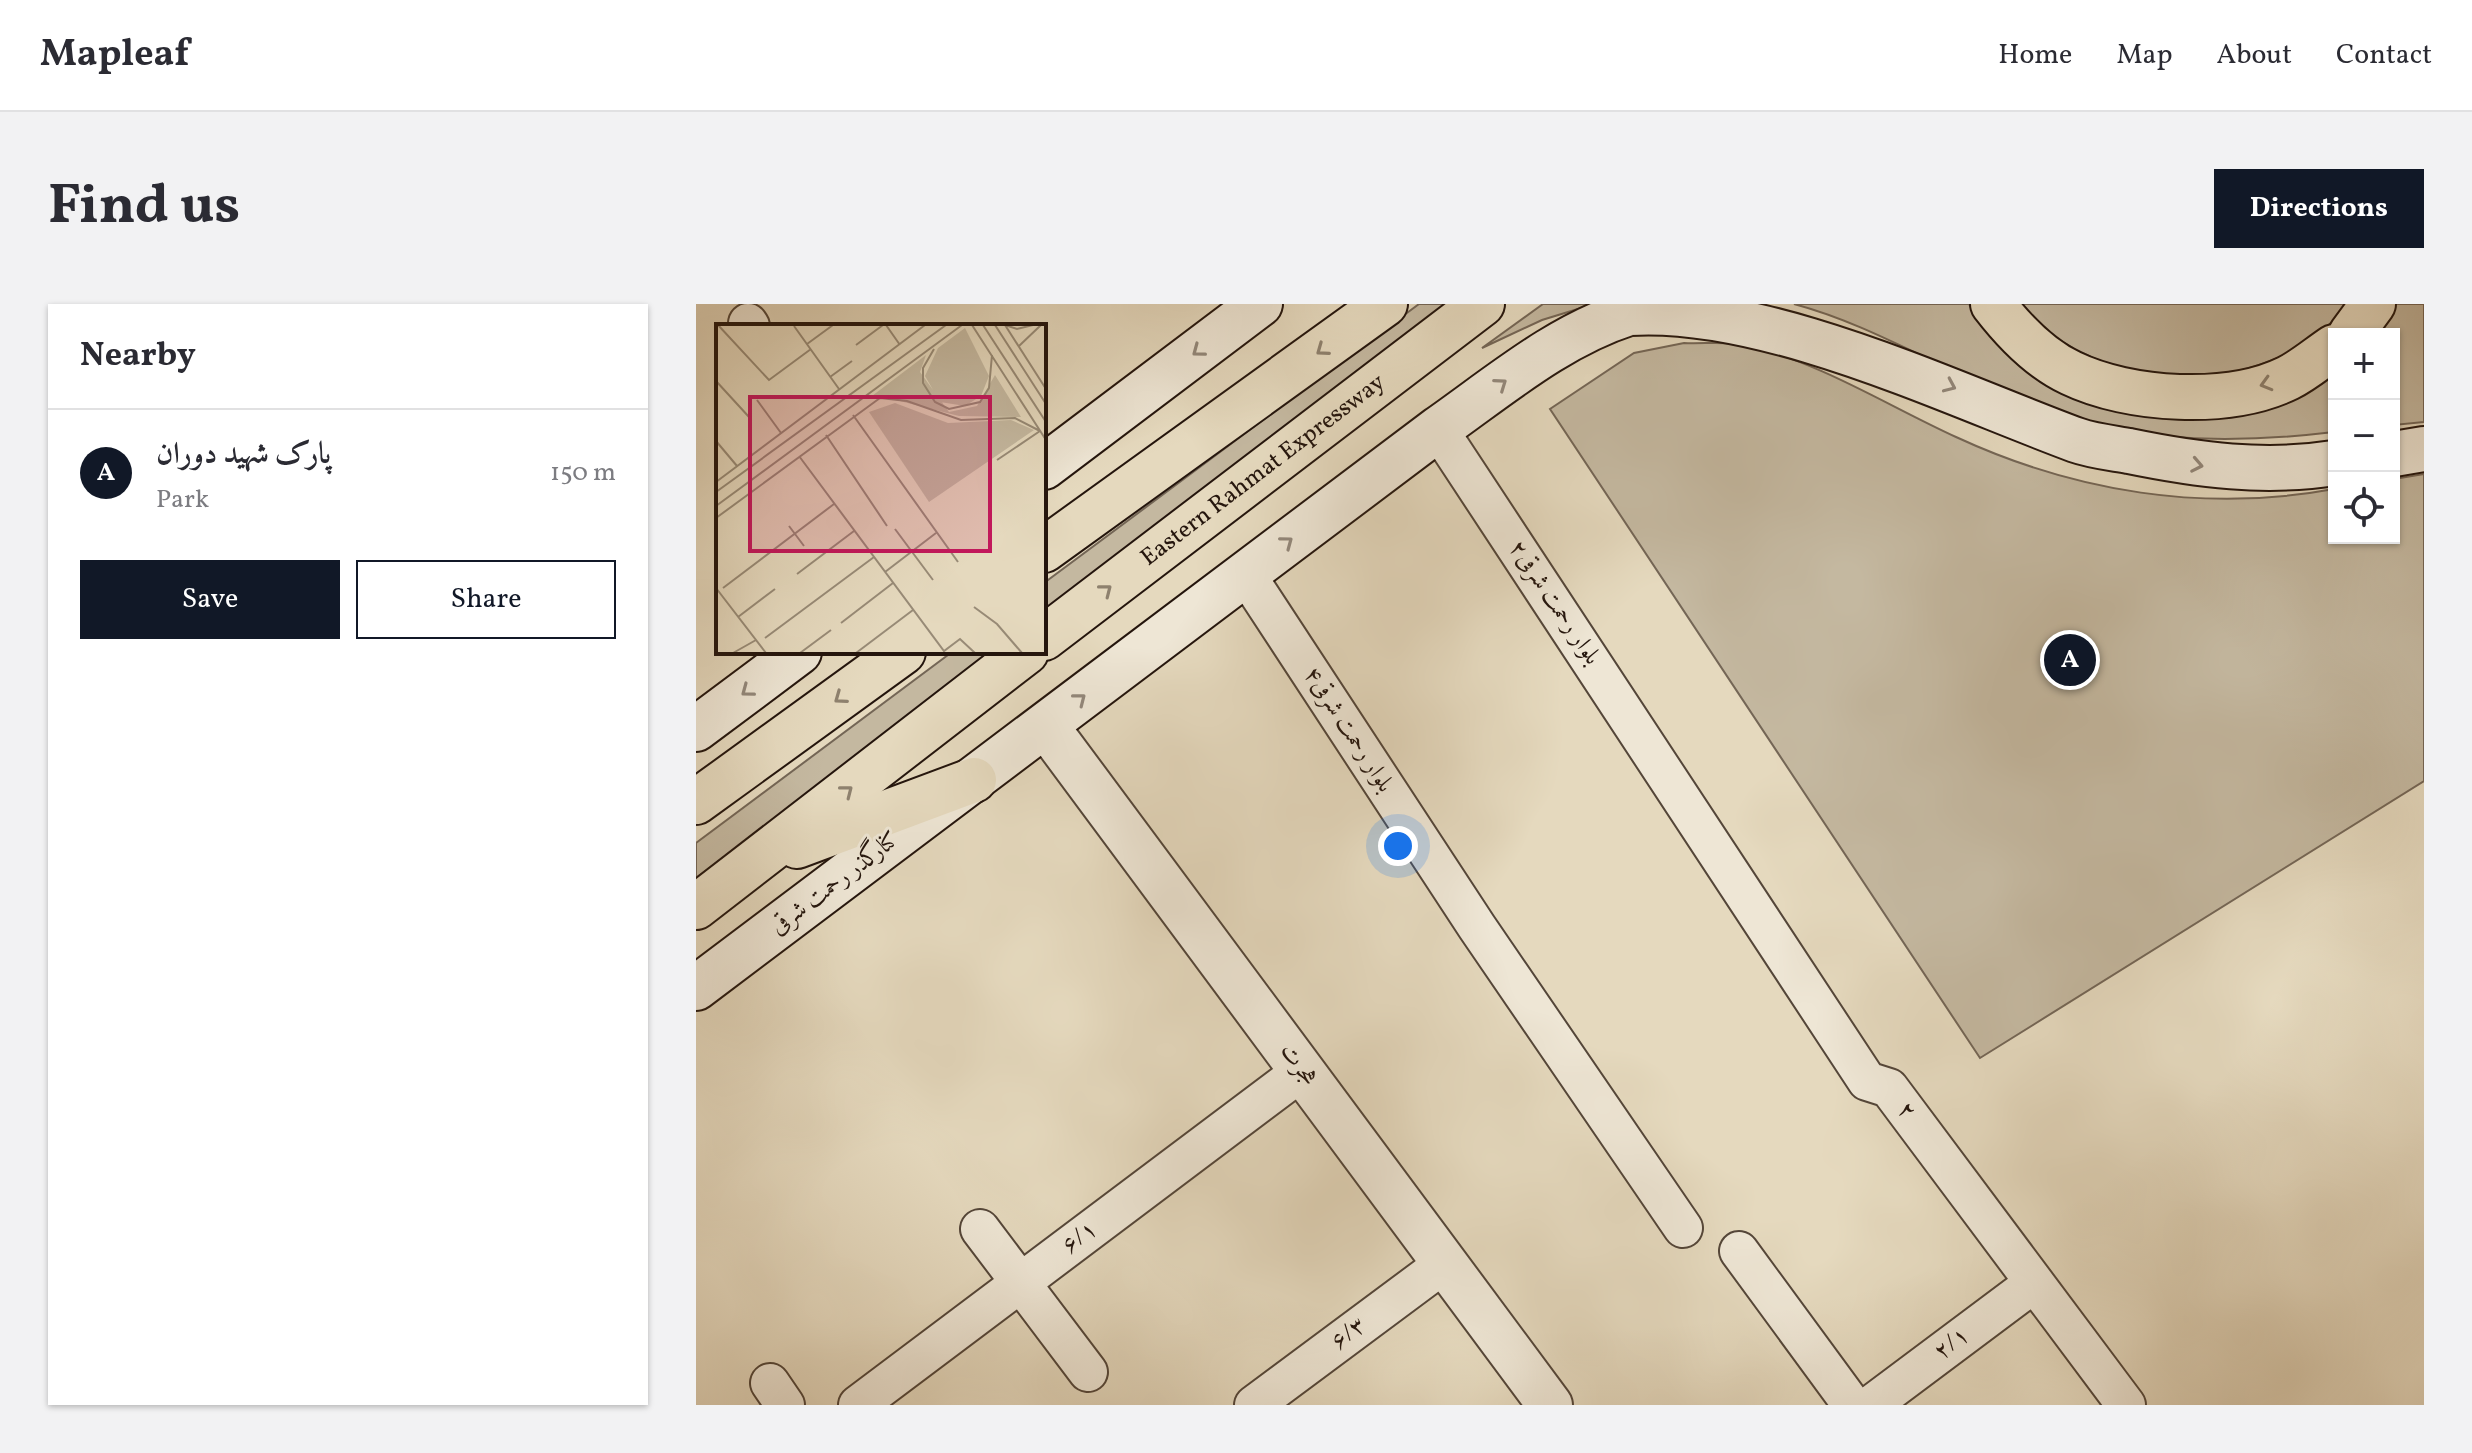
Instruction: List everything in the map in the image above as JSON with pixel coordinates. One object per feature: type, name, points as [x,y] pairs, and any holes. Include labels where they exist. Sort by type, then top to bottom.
[{"type":"highway","points":[[1046,549],[1385,304]]},
{"type":"highway","name":"Eastern Rahmat Expressway","points":[[1046,636],[1482,304]]},
{"type":"highway","points":[[1993,304],[2023,338],[2070,373],[2126,392],[2192,397],[2238,393],[2287,378],[2328,351]]},
{"type":"highway","points":[[2355,328],[2373,304]]},
{"type":"highway","points":[[696,802],[900,654]]},
{"type":"highway","points":[[696,907],[1023,654]]},
{"type":"highway","points":[[757,861],[974,780]]},
{"type":"main road","points":[[1046,465],[1260,304]]},
{"type":"main road","name":"کنارگذر رحمت شرقی","points":[[696,988],[1438,429],[1554,347],[1593,327],[1631,313],[1697,304],[1756,313],[1828,330],[2079,441],[2211,468],[2328,463]]},
{"type":"main road","points":[[2400,453],[2424,449]]},
{"type":"main road","points":[[696,729],[796,654]]},
{"type":"main road","name":"هجرت","points":[[1046,726],[1550,1405]]},
{"type":"street","name":"بلوار رحمت شرقی۲","points":[[1438,429],[1669,777]]},
{"type":"street","name":"بلوار رحمت شرقی۴","points":[[1245,573],[1477,927],[1683,1228]]},
{"type":"street","name":"۲","points":[[1669,777],[1867,1081],[1889,1088],[2126,1405]]},
{"type":"street","name":"۶/۱","points":[[858,1405],[1302,1071]]},
{"type":"street","points":[[980,1229],[1088,1372]]},
{"type":"street","points":[[1739,1251],[1852,1405]]},
{"type":"street","name":"۶/۳","points":[[1254,1405],[1445,1263]]},
{"type":"street","name":"۲/۱","points":[[1871,1405],[2034,1283]]},
{"type":"shaded area","points":[[1419,304],[1455,304],[1046,615],[1046,582]]},
{"type":"shaded area","points":[[1543,304],[1594,304],[1542,320],[1482,348]]},
{"type":"shaded area","points":[[1794,304],[1969,304],[1979,321],[2078,394],[2328,368],[2328,433],[2250,439],[2194,438],[2138,434],[2097,426],[1980,383],[1822,312]]},
{"type":"shaded area","points":[[2018,304],[2348,304],[2315,336],[2275,359],[2231,372],[2184,376],[2137,371],[2092,358],[2052,335]]},
{"type":"shaded area","points":[[2395,304],[2424,304],[2424,422],[2400,424],[2400,328],[2376,328]]},
{"type":"shaded area","points":[[1684,343],[1745,345],[1826,373],[2001,456],[2094,484],[2189,498],[2237,499],[2328,490],[2328,544],[2400,544],[2400,478],[2424,474],[2424,781],[1980,1058],[1550,409],[1634,353]]},
{"type":"shaded area","points":[[949,654],[996,654],[696,878],[696,843]]},
{"type":"place","name":"پارک شهید دوران","points":[[2070,660]]}]
